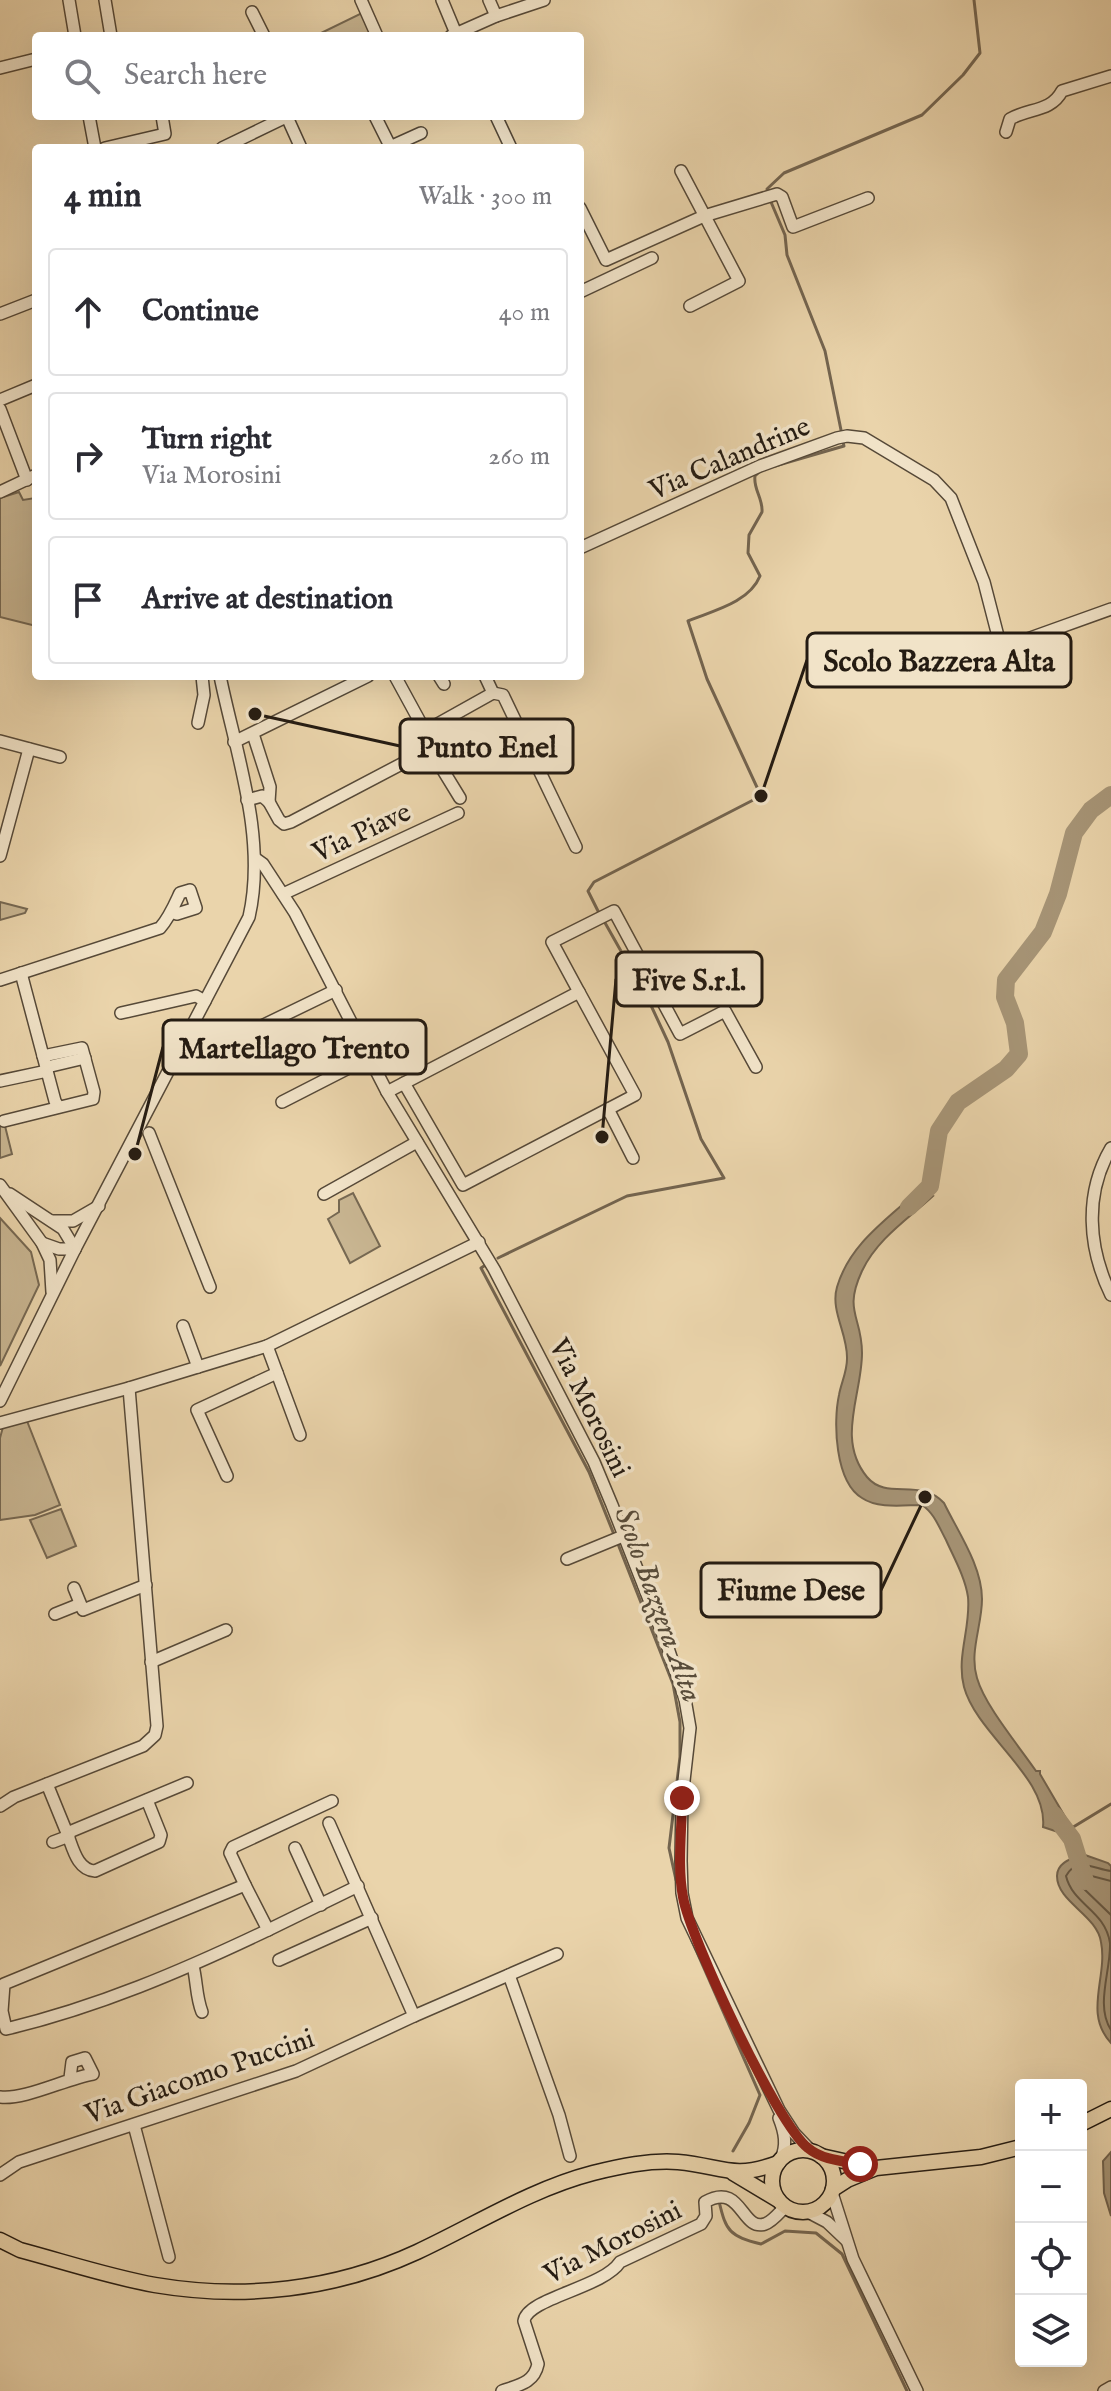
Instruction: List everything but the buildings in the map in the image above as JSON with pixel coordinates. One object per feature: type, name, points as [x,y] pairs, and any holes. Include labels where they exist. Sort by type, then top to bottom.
[{"type":"main road","points":[[1087,2121],[1111,2109]]},
{"type":"main road","points":[[4,2245],[153,2285],[219,2292],[285,2289],[342,2279],[389,2264],[532,2195],[590,2174],[630,2165],[668,2162],[733,2173],[796,2212],[808,2212],[820,2208],[833,2191],[847,2180],[876,2168],[981,2157],[1015,2148]]},
{"type":"main road","points":[[733,2173],[754,2171],[780,2161],[795,2151],[876,2168]]},
{"type":"main road","points":[[816,2154],[831,2167],[833,2191]]},
{"type":"main road","points":[[780,2161],[772,2181],[782,2203]]},
{"type":"street","points":[[69,0],[74,32]]},
{"type":"street","points":[[105,0],[110,32]]},
{"type":"street","points":[[361,0],[375,32]]},
{"type":"street","points":[[442,0],[454,32]]},
{"type":"street","points":[[489,0],[496,16]]},
{"type":"street","points":[[461,32],[496,16],[544,0]]},
{"type":"street","points":[[252,12],[262,32]]},
{"type":"street","points":[[0,68],[32,60]]},
{"type":"street","points":[[1006,132],[1010,119],[1022,112],[1046,108],[1062,91],[1111,76]]},
{"type":"street","points":[[90,120],[94,144]]},
{"type":"street","points":[[122,144],[165,134],[163,120]]},
{"type":"street","points":[[234,144],[279,120]]},
{"type":"street","points":[[289,120],[299,144]]},
{"type":"street","points":[[377,120],[388,144]]},
{"type":"street","points":[[498,120],[509,144]]},
{"type":"street","points":[[398,144],[421,133]]},
{"type":"street","points":[[681,171],[739,281],[690,306]]},
{"type":"street","points":[[606,260],[704,216],[777,194],[782,197],[793,227],[868,198]]},
{"type":"street","points":[[584,216],[614,276]]},
{"type":"street","points":[[584,290],[652,258]]},
{"type":"street","points":[[0,314],[32,302]]},
{"type":"street","points":[[0,400],[32,387]]},
{"type":"street","points":[[0,409],[31,478],[0,492]]},
{"type":"street","name":"Via Calandrine","points":[[584,546],[760,466],[842,437],[864,438],[934,480],[951,498],[984,582],[999,640],[1009,644],[1019,642],[1111,609]]},
{"type":"street","points":[[198,723],[204,695],[202,680]]},
{"type":"street","points":[[0,1401],[75,1249],[249,917],[255,892],[256,859],[247,800],[221,680]]},
{"type":"street","points":[[234,742],[360,680]]},
{"type":"street","points":[[397,680],[425,731],[430,749],[460,798]]},
{"type":"street","points":[[487,680],[493,693]]},
{"type":"street","points":[[425,731],[493,693],[503,695],[576,847]]},
{"type":"street","points":[[253,734],[270,787],[269,802]]},
{"type":"street","points":[[0,741],[60,757]]},
{"type":"street","points":[[0,856],[29,749]]},
{"type":"street","points":[[247,800],[262,796],[284,824],[430,749]]},
{"type":"street","name":"Via Piave","points":[[283,894],[458,813]]},
{"type":"street","name":"Via Morosini","points":[[256,859],[283,894],[387,1092],[479,1242],[594,1462],[668,1648],[685,1699],[690,1728],[682,1798],[682,1893],[687,1918],[779,2110],[794,2133],[816,2154]]},
{"type":"street","points":[[404,1083],[463,1185],[635,1095],[552,942],[614,911],[680,1034],[725,1011],[756,1067]]},
{"type":"street","points":[[0,980],[160,928],[169,916]]},
{"type":"street","points":[[21,973],[58,1106]]},
{"type":"street","points":[[208,1052],[336,990]]},
{"type":"street","points":[[387,1092],[579,992]]},
{"type":"street","points":[[121,1013],[196,996],[205,1001]]},
{"type":"street","points":[[0,1081],[46,1064],[79,1047],[82,1048],[94,1092],[93,1099],[4,1121]]},
{"type":"street","points":[[282,1102],[370,1057]]},
{"type":"street","points":[[608,1109],[633,1158]]},
{"type":"street","points":[[149,1133],[210,1287]]},
{"type":"street","points":[[324,1194],[417,1142]]},
{"type":"street","points":[[1111,1148],[1091,1202],[1094,1246],[1111,1295]]},
{"type":"street","points":[[3,1188],[68,1234],[75,1249]]},
{"type":"street","points":[[3,1188],[42,1243],[50,1260],[52,1294]]},
{"type":"street","points":[[52,1221],[73,1221],[99,1205]]},
{"type":"street","points":[[0,1423],[267,1346],[479,1242]]},
{"type":"street","points":[[42,1243],[59,1249],[75,1249]]},
{"type":"street","points":[[183,1326],[198,1367]]},
{"type":"street","points":[[267,1346],[300,1435]]},
{"type":"street","points":[[227,1476],[197,1410],[277,1373]]},
{"type":"street","points":[[3,1801],[149,1743],[157,1726],[129,1388]]},
{"type":"street","points":[[567,1559],[623,1536]]},
{"type":"street","points":[[74,1588],[83,1610],[146,1585]]},
{"type":"street","points":[[55,1614],[80,1604]]},
{"type":"street","points":[[151,1662],[226,1630]]},
{"type":"street","points":[[53,1842],[187,1783]]},
{"type":"street","points":[[47,1784],[81,1866],[87,1871],[95,1871],[159,1842],[161,1835],[147,1800]]},
{"type":"street","points":[[268,1930],[230,1853],[233,1847],[332,1801]]},
{"type":"street","points":[[329,1823],[414,2016]]},
{"type":"street","points":[[295,1848],[321,1905]]},
{"type":"street","points":[[245,1885],[4,1984],[1,2011],[3,2030],[61,2016],[193,1966],[358,1886]]},
{"type":"street","points":[[279,1960],[372,1918]]},
{"type":"street","name":"Via Giacomo Puccini","points":[[0,2175],[19,2162],[296,2071],[557,1954]]},
{"type":"street","points":[[193,1966],[196,1997],[202,2012]]},
{"type":"street","points":[[509,1975],[559,2115],[570,2156]]},
{"type":"street","points":[[0,2097],[12,2099],[70,2078]]},
{"type":"street","name":"Via Morosini","points":[[779,2110],[785,2150],[780,2161]]},
{"type":"street","points":[[134,2125],[169,2257]]},
{"type":"street","points":[[833,2191],[846,2241],[917,2391]]},
{"type":"street","name":"Via Morosini","points":[[502,2391],[525,2384],[537,2371],[538,2364],[524,2321],[525,2314],[532,2307],[614,2272],[620,2262],[701,2224],[706,2216],[705,2202],[715,2196],[734,2201],[753,2223],[759,2225],[768,2224],[782,2203]]},
{"type":"street","points":[[808,2212],[827,2222],[846,2241]]},
{"type":"street","points":[[1104,2391],[1111,2387]]},
{"type":"shaded area","points":[[366,11],[375,32],[323,32]]},
{"type":"shaded area","points":[[19,492],[23,500],[32,498],[32,625],[0,617],[0,498]]},
{"type":"shaded area","points":[[0,902],[27,909],[25,913],[0,920]]},
{"type":"shaded area","points":[[0,1126],[5,1126],[12,1154],[0,1158]]},
{"type":"shaded area","points":[[353,1193],[380,1246],[350,1263],[328,1219],[339,1212],[339,1200]]},
{"type":"shaded area","points":[[0,1218],[31,1252],[39,1285],[0,1366]]},
{"type":"shaded area","points":[[27,1421],[60,1505],[35,1515],[0,1520],[0,1438],[3,1427]]},
{"type":"shaded area","points":[[61,1509],[76,1546],[47,1558],[30,1520]]},
{"type":"water","points":[[919,1190],[933,1196],[876,1249],[862,1271],[854,1296],[862,1353],[853,1416],[853,1448],[867,1477],[875,1484],[884,1488],[925,1491],[944,1503],[968,1550],[981,1587],[974,1658],[981,1689],[1003,1726],[1036,1771],[1040,1771],[1074,1832],[1067,1835],[1043,1827],[1042,1809],[1035,1791],[971,1705],[962,1676],[968,1597],[959,1568],[936,1521],[922,1505],[883,1505],[862,1498],[846,1479],[841,1465],[836,1420],[847,1350],[837,1314],[837,1287],[843,1271],[860,1245]]},
{"type":"water","points":[[1085,1855],[1111,1866],[1111,2043],[1103,2031],[1097,2007],[1102,1955],[1098,1932],[1063,1893],[1057,1876],[1063,1864]]},
{"type":"water","points":[[1111,2152],[1111,2216],[1104,2193],[1103,2161]]},
{"type":"waterway","name":"Scolo Bazzera Alta","points":[[768,192],[767,189],[784,173],[922,115],[963,75],[980,53],[974,0]]},
{"type":"waterway","name":"Scolo Bazzera Alta","points":[[771,202],[785,235],[787,255],[825,351],[842,435]]},
{"type":"waterway","name":"Scolo Bazzera Alta","points":[[775,466],[844,446],[843,442]]},
{"type":"waterway","name":"Scolo Bazzera Alta","points":[[600,915],[588,891],[594,882],[761,796],[707,679],[688,621],[739,599],[760,576],[748,553],[749,535],[762,512],[755,481],[760,471]]},
{"type":"waterway","points":[[909,1207],[930,1186],[939,1131],[958,1102],[1006,1069],[1019,1054],[1015,1023],[1005,997],[1006,980],[1043,932],[1058,894],[1074,833],[1091,810],[1111,795]]},
{"type":"waterway","name":"Scolo Bazzera Alta","points":[[498,1258],[627,1196],[724,1178],[701,1139],[668,1042],[648,999],[604,921]]},
{"type":"waterway","name":"Scolo Bazzera Alta","points":[[484,1266],[481,1268],[589,1472],[615,1537]]},
{"type":"waterway","name":"Scolo Bazzera Alta","points":[[618,1544],[673,1684],[680,1722],[680,1757],[669,1848],[676,1880]]},
{"type":"waterway","points":[[1070,1829],[1111,1804]]},
{"type":"waterway","points":[[1054,1815],[1072,1839],[1085,1881]]},
{"type":"waterway","name":"Scolo Bazzera Alta","points":[[692,1941],[760,2095],[733,2151]]},
{"type":"waterway","name":"Scolo Bazzera Alta","points":[[719,2201],[727,2226],[742,2238],[761,2244],[785,2231],[816,2233],[842,2254],[907,2391]]},
{"type":"place","name":"Punto Enel","points":[[255,714]]},
{"type":"place","name":"Scolo Bazzera Alta","points":[[761,796]]},
{"type":"place","name":"Five S.r.l.","points":[[602,1137]]},
{"type":"place","name":"Martellago Trento","points":[[135,1154]]},
{"type":"place","name":"Fiume Dese","points":[[925,1497]]},
{"type":"route","points":[[682,1798],[682,1893],[687,1918],[745,2042],[779,2110],[803,2144],[821,2156],[860,2164]]}]
